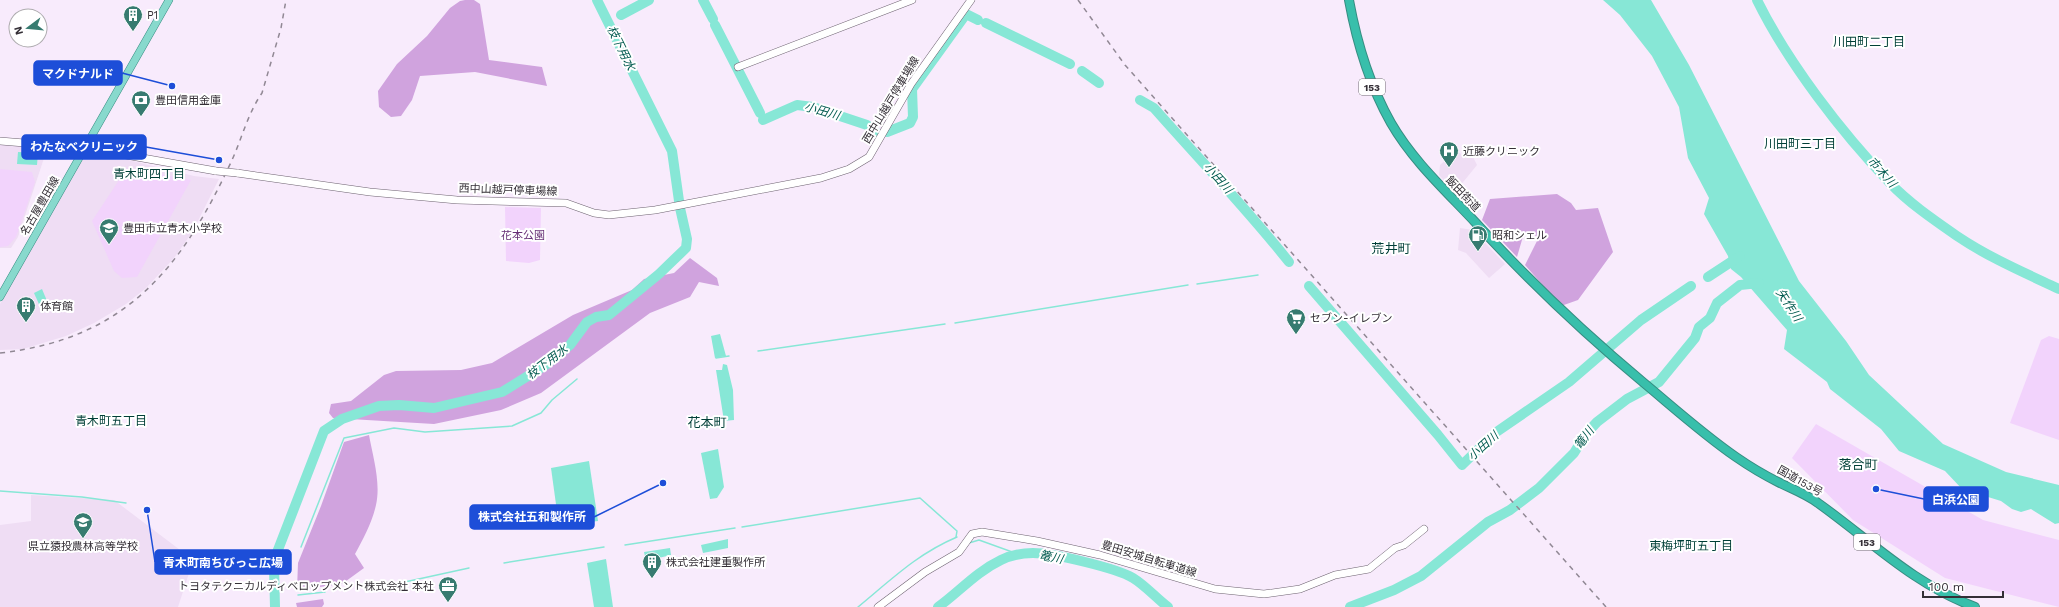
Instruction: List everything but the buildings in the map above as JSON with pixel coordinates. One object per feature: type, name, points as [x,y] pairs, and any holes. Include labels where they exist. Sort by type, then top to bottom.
[{"type":"highway","name":"飯田街道","points":[[1349,0],[1357,41],[1367,73],[1380,104],[1401,139],[1425,170],[1494,244],[1546,297],[1619,362]]},
{"type":"highway","name":"国道153号","points":[[1619,362],[1726,449],[1776,481],[1803,493],[1818,502],[1876,549],[1916,577],[1960,602],[1974,607]]},
{"type":"main road","name":"名古屋豊田線","points":[[0,297],[169,0]]},
{"type":"main road","points":[[738,67],[912,0]]},
{"type":"main road","name":"西中山越戸停車場線","points":[[0,141],[86,148],[216,171],[370,192],[457,200],[566,203],[594,213],[624,214],[821,178],[849,169],[869,158],[911,84],[971,0]]},
{"type":"main road","name":"豊田安城自転車道線","points":[[878,607],[925,572],[959,552],[972,534],[982,532],[1031,539],[1100,555],[1215,589],[1264,594],[1300,590],[1335,575],[1369,569],[1395,548],[1404,545],[1424,529]]},
{"type":"shaded area","points":[[474,0],[480,4],[489,60],[542,67],[547,86],[475,72],[420,76],[412,100],[401,116],[391,117],[379,107],[378,91],[397,64],[427,36],[450,8],[460,1]]},
{"type":"shaded area","points":[[0,144],[47,149],[18,237],[11,248],[0,248]]},
{"type":"shaded area","name":"豊田市立青木小学校","points":[[91,151],[194,176],[219,179],[193,231],[174,258],[146,288],[126,304],[94,323],[66,336],[23,349],[0,350],[0,304],[86,153]]},
{"type":"shaded area","points":[[1456,151],[1463,155],[1472,155],[1477,165],[1455,192],[1439,175],[1440,165]]},
{"type":"shaded area","points":[[1557,194],[1571,203],[1576,210],[1598,208],[1613,252],[1578,300],[1561,306],[1525,265],[1539,237],[1524,233],[1517,257],[1482,220],[1490,199]]},
{"type":"shaded area","name":"昭和シェル","points":[[1460,228],[1473,230],[1505,264],[1489,278],[1466,253],[1458,250]]},
{"type":"shaded area","points":[[690,258],[717,278],[719,286],[699,282],[690,297],[650,313],[541,393],[501,410],[434,424],[333,418],[329,413],[331,404],[351,401],[384,375],[396,371],[461,370],[492,363],[573,315],[632,290],[644,279],[674,273]]},
{"type":"shaded area","points":[[369,435],[378,488],[376,505],[370,524],[355,554],[364,568],[342,584],[297,590],[298,563],[321,506],[344,442]]},
{"type":"shaded area","name":"県立猿投農林高等学校","points":[[31,495],[114,500],[184,553],[191,561],[191,567],[178,607],[0,607],[0,525],[31,521]]},
{"type":"shaded area","points":[[323,599],[324,604],[322,607],[297,607],[296,603]]},
{"type":"green space","points":[[127,168],[191,180],[137,277],[122,278],[114,271],[92,221]]},
{"type":"green space","points":[[0,169],[32,172],[35,182],[16,237],[8,246],[0,247]]},
{"type":"green space","name":"花本公園","points":[[505,207],[541,208],[540,260],[529,263],[506,261]]},
{"type":"green space","points":[[2049,336],[2059,339],[2059,440],[2010,423],[2041,340]]},
{"type":"green space","points":[[1816,424],[1983,520],[2059,540],[2059,607],[1945,578],[1853,520],[1792,458]]},
{"type":"water","name":"矢作川","points":[[1603,0],[1651,0],[1689,65],[1799,281],[1846,341],[1869,375],[1943,444],[2006,472],[2059,485],[2059,523],[2055,524],[2031,509],[2021,512],[2012,509],[2001,501],[1962,489],[1945,471],[1899,451],[1881,429],[1830,389],[1827,382],[1784,349],[1787,330],[1741,277],[1731,269],[1728,256],[1704,214],[1709,198],[1688,158],[1679,107],[1652,56],[1620,15]]},
{"type":"water","points":[[18,152],[38,153],[37,165],[17,164]]},
{"type":"water","points":[[42,289],[50,308],[42,311],[34,293]]},
{"type":"water","points":[[720,334],[726,356],[715,358],[711,336]]},
{"type":"water","points":[[723,364],[727,365],[733,390],[734,420],[724,421],[716,370],[722,370]]},
{"type":"water","points":[[718,449],[724,487],[717,498],[710,499],[701,453]]},
{"type":"water","points":[[589,461],[598,521],[559,526],[551,468]]},
{"type":"water","points":[[728,539],[728,548],[703,553],[701,545]]},
{"type":"water","points":[[670,548],[671,555],[646,561],[644,552]]},
{"type":"water","points":[[606,559],[613,607],[594,607],[587,563]]},
{"type":"waterway","name":"枝下用水","points":[[275,607],[274,567],[276,555],[324,431],[342,419],[379,406],[399,405],[434,408],[502,392],[547,364],[570,345],[587,322],[596,317],[609,315],[659,274],[686,248],[687,239],[680,208],[672,151],[597,0]]},
{"type":"waterway","name":"小田川","points":[[621,15],[649,0]]},
{"type":"waterway","name":"小田川","points":[[703,0],[713,19]]},
{"type":"waterway","name":"市木川","points":[[1757,0],[1784,48],[1817,96],[1853,142],[1897,190],[1922,211],[1969,244],[2059,289]]},
{"type":"waterway","name":"小田川","points":[[887,132],[910,123],[913,117],[912,89],[966,14],[978,20]]},
{"type":"waterway","name":"小田川","points":[[986,23],[1070,64]]},
{"type":"waterway","name":"小田川","points":[[715,25],[760,113]]},
{"type":"waterway","name":"小田川","points":[[1082,71],[1099,83]]},
{"type":"waterway","name":"小田川","points":[[1140,100],[1154,108],[1240,203],[1289,262]]},
{"type":"waterway","name":"小田川","points":[[763,120],[797,105],[813,107],[867,125],[879,135]]},
{"type":"waterway","name":"小田川","points":[[1708,277],[1740,256]]},
{"type":"waterway","points":[[1197,284],[1258,275]]},
{"type":"waterway","name":"篭川","points":[[1350,607],[1394,590],[1421,576],[1488,522],[1510,510],[1539,488],[1574,453],[1585,435],[1597,422],[1627,399],[1659,382],[1695,338],[1699,327],[1710,318],[1717,303],[1740,285],[1759,283]]},
{"type":"waterway","points":[[955,323],[1188,285]]},
{"type":"waterway","name":"小田川","points":[[1309,286],[1438,435],[1462,465],[1495,433],[1569,382],[1641,320],[1691,286]]},
{"type":"waterway","points":[[758,351],[945,324]]},
{"type":"waterway","points":[[716,358],[729,356]]},
{"type":"waterway","points":[[301,547],[344,438],[394,428],[425,432],[512,426],[541,413],[552,400],[577,379]]},
{"type":"waterway","points":[[0,491],[82,497],[126,503]]},
{"type":"waterway","points":[[742,527],[920,498],[957,531],[956,537]]},
{"type":"waterway","points":[[625,545],[735,528]]},
{"type":"waterway","points":[[858,607],[917,559],[929,551],[957,537]]},
{"type":"waterway","points":[[969,543],[979,540],[1018,554]]},
{"type":"waterway","points":[[504,563],[604,547]]},
{"type":"waterway","name":"篭川","points":[[938,607],[992,565],[1005,558],[1033,553],[1084,562],[1125,574],[1138,581],[1168,607]]},
{"type":"waterway","points":[[391,585],[469,568]]},
{"type":"waterway","points":[[298,595],[325,592]]},
{"type":"railway","points":[[0,353],[44,345],[82,332],[116,314],[144,292],[170,265],[192,234],[213,199],[232,160],[253,109],[262,93],[281,28],[286,0]]},
{"type":"railway","points":[[1078,0],[1125,65],[1606,607]]},
{"type":"place","name":"P1","points":[[133,32]]},
{"type":"place","name":"マクドナルド","points":[[172,86]]},
{"type":"place","name":"豊田信用金庫","points":[[141,117]]},
{"type":"place","name":"わたなべクリニック","points":[[219,160]]},
{"type":"place","name":"近藤クリニック","points":[[1449,168]]},
{"type":"place","name":"豊田市立青木小学校","points":[[109,245]]},
{"type":"place","name":"昭和シェル","points":[[1478,252]]},
{"type":"place","name":"体育館","points":[[26,323]]},
{"type":"place","name":"セブン-イレブン","points":[[1296,335]]},
{"type":"place","name":"株式会社五和製作所","points":[[663,483]]},
{"type":"place","name":"白浜公園","points":[[1876,489]]},
{"type":"place","name":"青木町南ちびっこ広場","points":[[147,510]]},
{"type":"place","name":"県立猿投農林高等学校","points":[[83,539]]},
{"type":"place","name":"株式会社建重製作所","points":[[652,579]]},
{"type":"place","name":"トヨタテクニカルディベロップメント株式会社 本社","points":[[448,603]]},
{"type":"district","name":"川田町二丁目","points":[[1869,42]]},
{"type":"district","name":"川田町三丁目","points":[[1800,144]]},
{"type":"district","name":"青木町四丁目","points":[[149,174]]},
{"type":"district","name":"荒井町","points":[[1391,248]]},
{"type":"district","name":"青木町五丁目","points":[[111,421]]},
{"type":"district","name":"花本町","points":[[707,422]]},
{"type":"district","name":"落合町","points":[[1858,464]]},
{"type":"district","name":"東梅坪町五丁目","points":[[1691,546]]}]
